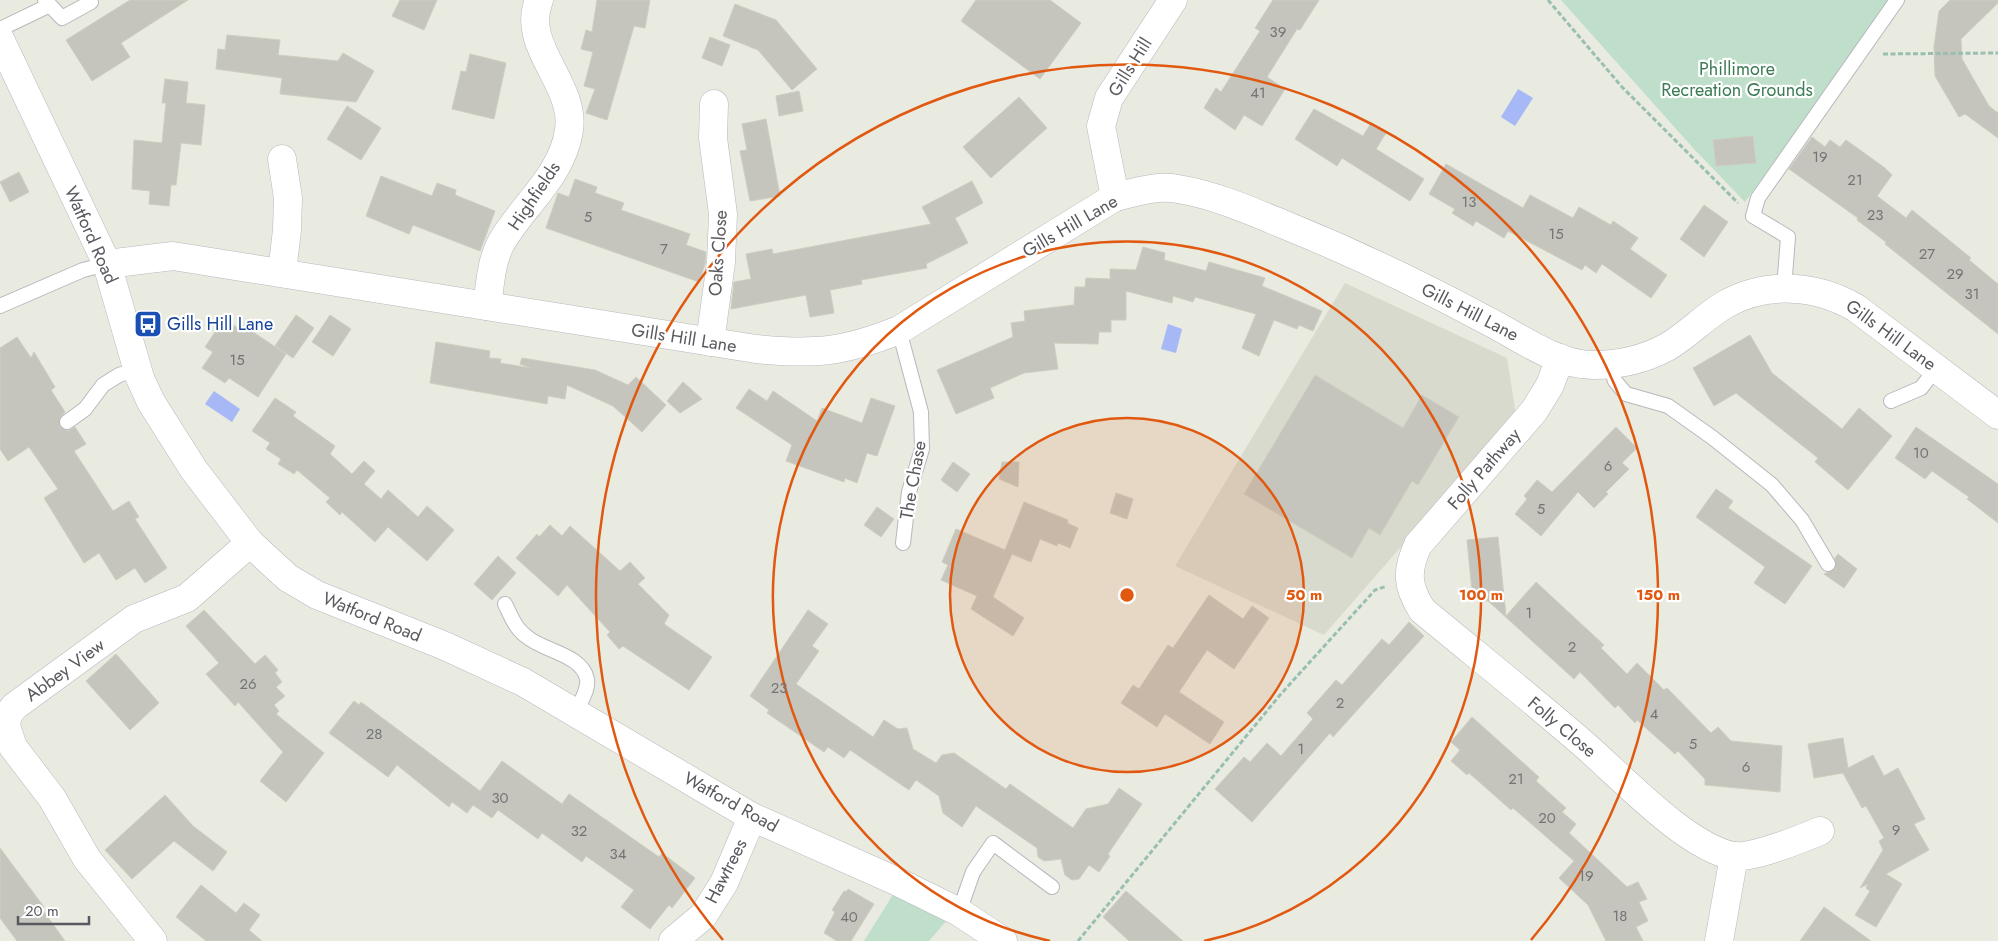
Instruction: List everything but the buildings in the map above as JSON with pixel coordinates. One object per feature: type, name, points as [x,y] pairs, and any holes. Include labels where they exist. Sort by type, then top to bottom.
[{"type":"street","name":"Highfields","points":[[487,306],[492,271],[500,244],[550,175],[562,155],[569,130],[568,106],[539,44],[536,25],[539,0]]},
{"type":"street","name":"Gills Hill","points":[[1115,197],[1101,126],[1109,98],[1174,0]]},
{"type":"street","name":"Watford Road","points":[[0,39],[107,264],[137,369],[151,402],[194,470],[250,543],[288,578],[317,595],[446,646],[523,682],[752,817],[896,881],[959,912],[1003,941]]},
{"type":"street","name":"Oaks Close","points":[[710,342],[721,262],[724,214],[713,138],[714,104]]},
{"type":"street","points":[[282,160],[288,198],[287,230],[282,272]]},
{"type":"street","name":"Gills Hill Lane","points":[[107,264],[173,256],[710,342],[795,353],[840,350],[868,343],[900,330],[1115,197],[1146,189],[1177,189],[1207,196],[1252,212],[1334,246],[1560,358],[1590,365],[1610,364],[1645,356],[1667,347],[1727,304],[1749,294],[1784,288],[1810,289],[1836,296],[1856,308],[1998,415]]},
{"type":"street","name":"Folly Pathway","points":[[1410,578],[1410,563],[1418,545],[1534,411],[1550,386],[1560,358]]},
{"type":"street","name":"Abbey View","points":[[153,941],[88,859],[52,798],[14,747],[6,726],[8,714],[15,706],[134,619],[187,598],[250,543]]},
{"type":"street","name":"Folly Close","points":[[1410,578],[1412,594],[1422,610],[1580,741],[1682,831],[1711,848],[1734,856],[1772,850],[1820,832]]},
{"type":"street","name":"Hawtrees","points":[[673,941],[703,916],[724,884],[752,817]]},
{"type":"street","points":[[1719,941],[1734,856]]},
{"type":"lane","points":[[1784,288],[1788,237],[1754,216],[1758,198],[1857,54],[1897,0]]},
{"type":"lane","points":[[0,29],[46,3],[62,18],[92,2]]},
{"type":"lane","points":[[0,306],[83,270],[107,264]]},
{"type":"lane","name":"The Chase","points":[[900,330],[921,412],[922,449],[909,492],[903,543]]},
{"type":"lane","points":[[1610,364],[1615,381],[1626,394],[1668,406],[1713,438],[1772,485],[1802,520],[1828,564]]},
{"type":"lane","points":[[67,422],[85,409],[103,385],[119,375],[137,369]]},
{"type":"lane","points":[[1891,401],[1921,388],[1936,369]]},
{"type":"lane","points":[[506,604],[513,622],[525,636],[540,646],[571,659],[581,668],[587,678],[587,687],[576,712]]},
{"type":"lane","points":[[959,912],[974,872],[993,843],[1052,888]]},
{"type":"path","points":[[1548,0],[1622,87],[1754,216]]},
{"type":"path","points":[[1857,54],[1998,53]]},
{"type":"path","points":[[1078,941],[1280,695],[1376,590],[1410,578]]},
{"type":"shaded area","points":[[1345,283],[1507,358],[1516,415],[1324,635],[1175,566]]},
{"type":"green space","name":"Phillimore Recreation Grounds","points":[[1561,0],[1891,0],[1745,202],[1694,149]]},
{"type":"green space","points":[[894,893],[947,920],[929,941],[864,941]]},
{"type":"water","points":[[1518,89],[1533,98],[1515,126],[1501,117]]},
{"type":"water","points":[[1168,324],[1182,329],[1176,353],[1161,349]]},
{"type":"water","points":[[214,391],[240,409],[232,422],[205,404]]},
{"type":"place","name":"Gills Hill Lane","points":[[148,324]]}]
